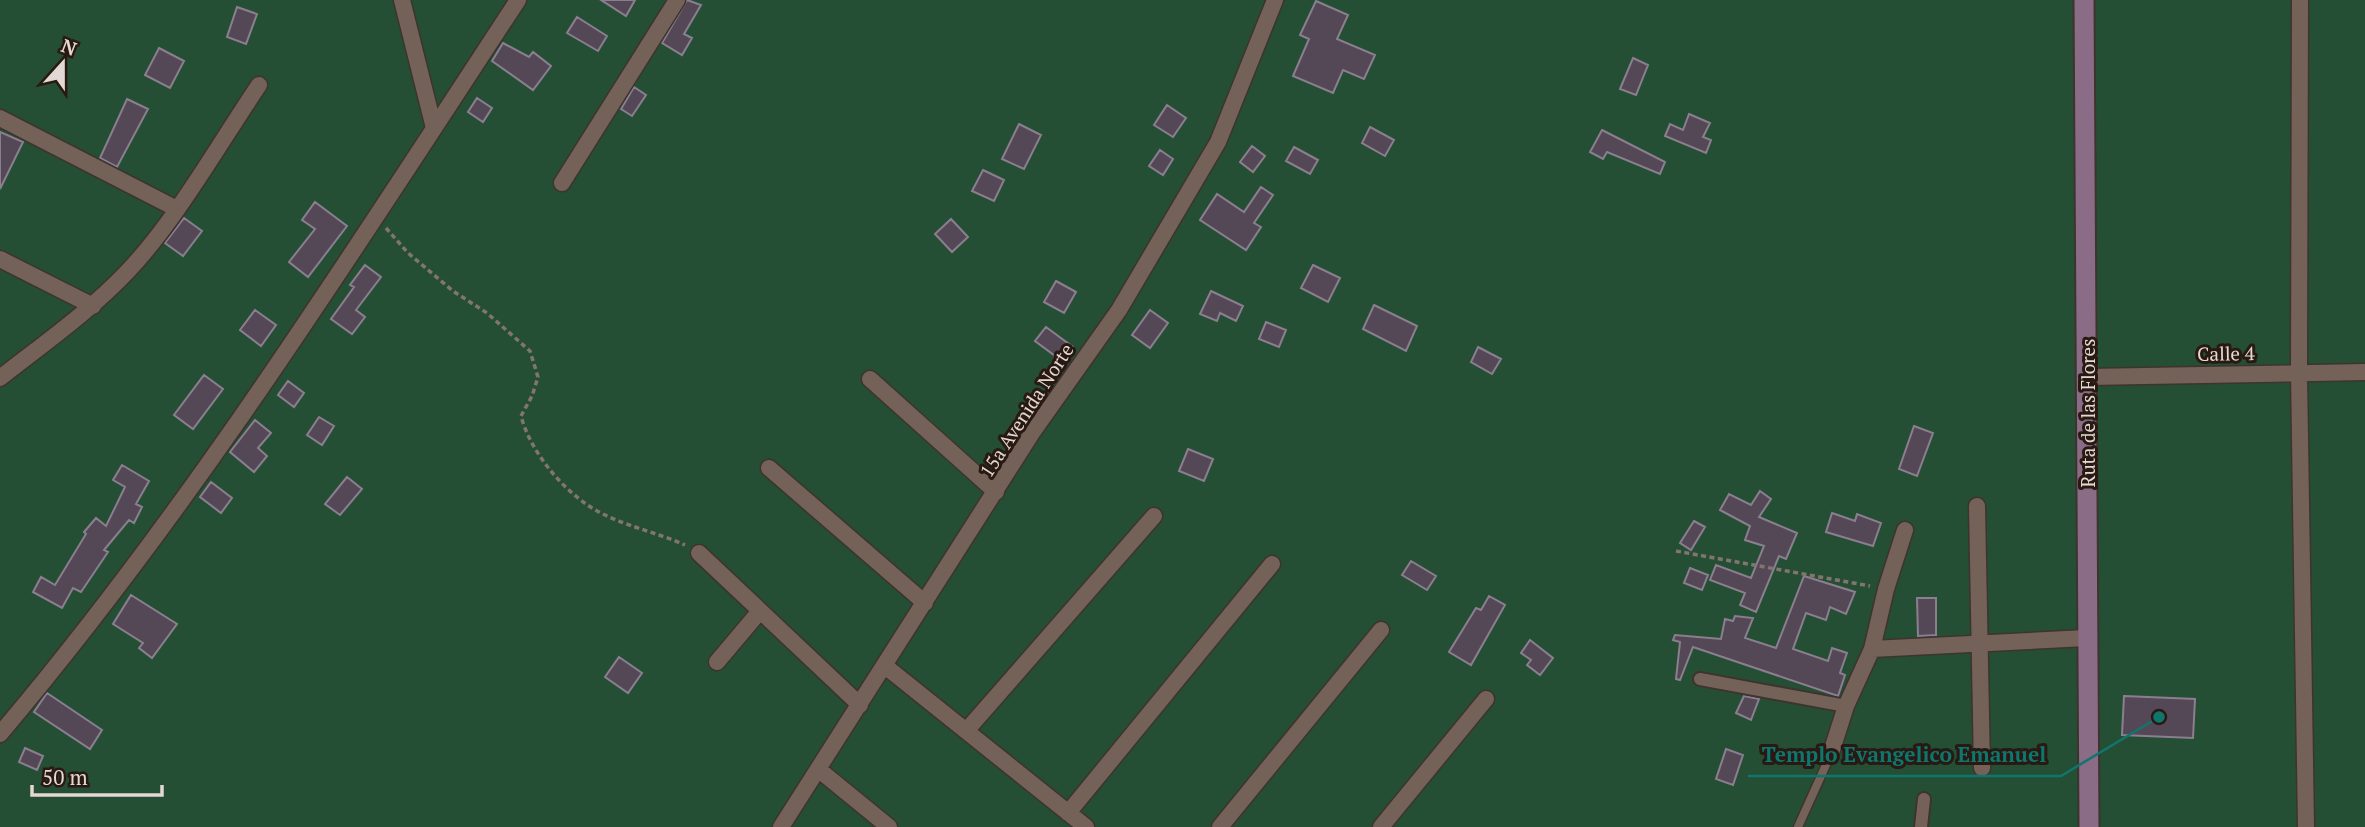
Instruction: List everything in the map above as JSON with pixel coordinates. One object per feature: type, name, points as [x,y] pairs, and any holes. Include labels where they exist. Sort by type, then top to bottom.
[{"type":"main road","name":"Ruta de las Flores","points":[[2084,0],[2089,827]]},
{"type":"street","points":[[402,0],[434,128]]},
{"type":"street","points":[[0,734],[126,579],[377,217],[518,0]]},
{"type":"street","points":[[562,183],[677,0]]},
{"type":"street","points":[[2300,0],[2299,373],[2306,827]]},
{"type":"street","name":"15a Avenida Norte","points":[[781,827],[1032,433],[1119,310],[1218,142],[1270,2]]},
{"type":"street","points":[[0,378],[93,306],[128,271],[176,208],[259,85]]},
{"type":"street","points":[[0,118],[176,208]]},
{"type":"street","points":[[0,259],[93,306]]},
{"type":"street","name":"Calle 4","points":[[2088,377],[2365,372]]},
{"type":"street","points":[[870,379],[996,492]]},
{"type":"street","points":[[769,468],[925,603]]},
{"type":"street","points":[[1977,506],[1982,768]]},
{"type":"street","points":[[966,731],[1154,516]]},
{"type":"street","points":[[1830,756],[1846,706],[1872,649],[1886,589],[1905,530]]},
{"type":"street","points":[[699,553],[860,705]]},
{"type":"street","points":[[1068,813],[1272,564]]},
{"type":"street","points":[[717,662],[760,611]]},
{"type":"street","points":[[1220,827],[1381,630]]},
{"type":"street","points":[[1872,649],[1980,646],[2086,638]]},
{"type":"street","points":[[885,666],[1086,827]]},
{"type":"street","points":[[1700,679],[1846,706]]},
{"type":"street","points":[[1381,827],[1486,699]]},
{"type":"street","points":[[818,769],[889,827]]},
{"type":"street","points":[[1922,827],[1924,799]]},
{"type":"lane","points":[[1798,827],[1830,756]]},
{"type":"path","points":[[377,217],[408,253],[453,291],[487,313],[530,351],[537,377],[521,416],[527,440],[553,472],[589,505],[699,553]]},
{"type":"path","points":[[1676,551],[1886,589]]},
{"type":"green space","points":[[0,0],[2365,0],[2365,827],[0,827]]},
{"type":"building","points":[[601,0],[635,0],[626,16]]},
{"type":"building","points":[[687,0],[701,5],[684,34],[692,38],[682,55],[662,43]]},
{"type":"building","points":[[1316,1],[1348,15],[1337,39],[1375,55],[1364,79],[1343,70],[1333,93],[1293,76],[1309,39],[1300,35]]},
{"type":"building","points":[[237,7],[257,14],[246,44],[227,37]]},
{"type":"building","points":[[577,17],[607,36],[598,51],[567,33]]},
{"type":"building","points":[[503,43],[529,57],[533,52],[551,66],[533,90],[492,61]]},
{"type":"building","points":[[159,48],[184,61],[170,88],[145,75]]},
{"type":"building","points":[[1633,58],[1648,65],[1636,95],[1620,89]]},
{"type":"building","points":[[634,87],[646,95],[632,116],[621,109]]},
{"type":"building","points":[[477,98],[492,108],[483,122],[468,112]]},
{"type":"building","points":[[127,99],[148,109],[117,167],[100,158]]},
{"type":"building","points":[[1167,105],[1186,118],[1173,137],[1154,125]]},
{"type":"building","points":[[1689,114],[1710,123],[1703,137],[1711,140],[1706,153],[1665,136],[1670,124],[1683,130]]},
{"type":"building","points":[[1019,124],[1041,135],[1024,169],[1002,159]]},
{"type":"building","points":[[1370,127],[1394,140],[1385,156],[1362,143]]},
{"type":"building","points":[[1602,130],[1665,162],[1660,174],[1607,152],[1603,159],[1590,152]]},
{"type":"building","points":[[0,132],[23,142],[0,189]]},
{"type":"building","points":[[1252,146],[1265,156],[1253,172],[1240,162]]},
{"type":"building","points":[[1294,147],[1318,160],[1310,174],[1286,161]]},
{"type":"building","points":[[1160,150],[1173,159],[1163,175],[1149,166]]},
{"type":"building","points":[[983,170],[1004,180],[994,201],[972,191]]},
{"type":"building","points":[[1261,187],[1273,195],[1254,223],[1261,227],[1246,250],[1200,220],[1217,194],[1244,212]]},
{"type":"building","points":[[315,202],[347,226],[308,277],[289,262],[315,229],[302,220]]},
{"type":"building","points":[[184,218],[202,231],[183,256],[165,243]]},
{"type":"building","points":[[951,219],[968,237],[952,252],[935,234]]},
{"type":"building","points":[[365,265],[381,277],[356,310],[365,317],[352,334],[331,319],[354,287],[350,285]]},
{"type":"building","points":[[1313,265],[1340,278],[1328,302],[1301,288]]},
{"type":"building","points":[[1056,281],[1076,292],[1064,313],[1044,302]]},
{"type":"building","points":[[1211,291],[1243,306],[1236,321],[1220,313],[1217,321],[1200,314]]},
{"type":"building","points":[[1374,305],[1417,326],[1406,351],[1363,329]]},
{"type":"building","points":[[255,310],[276,325],[261,346],[240,330]]},
{"type":"building","points":[[1150,310],[1168,323],[1150,348],[1132,335]]},
{"type":"building","points":[[1266,322],[1286,330],[1279,347],[1259,339]]},
{"type":"building","points":[[1046,327],[1073,347],[1062,361],[1035,341]]},
{"type":"building","points":[[1478,347],[1501,359],[1492,374],[1471,362]]},
{"type":"building","points":[[204,375],[223,389],[193,429],[174,415]]},
{"type":"building","points":[[288,381],[304,393],[294,407],[278,395]]},
{"type":"building","points":[[319,417],[334,426],[322,445],[307,435]]},
{"type":"building","points":[[255,420],[271,433],[258,448],[267,456],[254,472],[230,452]]},
{"type":"building","points":[[1914,426],[1933,433],[1917,476],[1899,469]]},
{"type":"building","points":[[1188,449],[1213,459],[1204,481],[1179,471]]},
{"type":"building","points":[[122,465],[149,481],[136,504],[142,507],[134,523],[129,520],[104,550],[108,552],[81,592],[73,588],[62,608],[33,592],[41,577],[55,585],[86,534],[84,532],[96,518],[106,526],[125,487],[113,480]]},
{"type":"building","points":[[347,477],[362,489],[340,515],[325,504]]},
{"type":"building","points":[[211,482],[232,498],[221,513],[200,497]]},
{"type":"building","points":[[1760,491],[1771,499],[1759,517],[1797,533],[1786,559],[1779,556],[1756,612],[1740,605],[1745,593],[1710,580],[1716,565],[1751,578],[1764,546],[1745,540],[1750,526],[1720,510],[1729,494],[1751,505]]},
{"type":"building","points":[[1832,513],[1855,521],[1857,514],[1881,523],[1873,546],[1826,532]]},
{"type":"building","points":[[1694,521],[1705,527],[1691,550],[1680,543]]},
{"type":"building","points":[[1411,561],[1436,576],[1427,590],[1402,575]]},
{"type":"building","points":[[1690,568],[1708,575],[1702,590],[1684,583]]},
{"type":"building","points":[[1804,576],[1855,592],[1846,614],[1830,607],[1826,620],[1806,613],[1793,649],[1828,661],[1832,648],[1847,653],[1840,673],[1845,675],[1838,696],[1693,647],[1680,680],[1676,679],[1680,642],[1673,640],[1675,635],[1721,639],[1725,619],[1733,621],[1735,616],[1753,618],[1745,638],[1776,648]]},
{"type":"building","points":[[131,595],[177,624],[152,658],[139,648],[143,643],[113,624]]},
{"type":"building","points":[[1489,596],[1505,605],[1471,665],[1449,652],[1476,608],[1481,610]]},
{"type":"building","points":[[1917,598],[1936,598],[1936,635],[1918,636]]},
{"type":"building","points":[[1530,640],[1553,658],[1540,675],[1527,665],[1531,660],[1521,653]]},
{"type":"building","points":[[619,657],[642,673],[628,693],[605,677]]},
{"type":"building","points":[[47,693],[102,730],[90,749],[34,712]]},
{"type":"building","points":[[1744,696],[1759,699],[1751,720],[1736,713]]},
{"type":"building","points":[[2124,696],[2195,699],[2193,738],[2122,735]]},
{"type":"building","points":[[25,748],[43,756],[37,770],[19,762]]},
{"type":"building","points":[[1726,749],[1743,755],[1733,785],[1716,779]]},
{"type":"place","name":"Templo Evangelico Emanuel","points":[[2159,717]]}]
